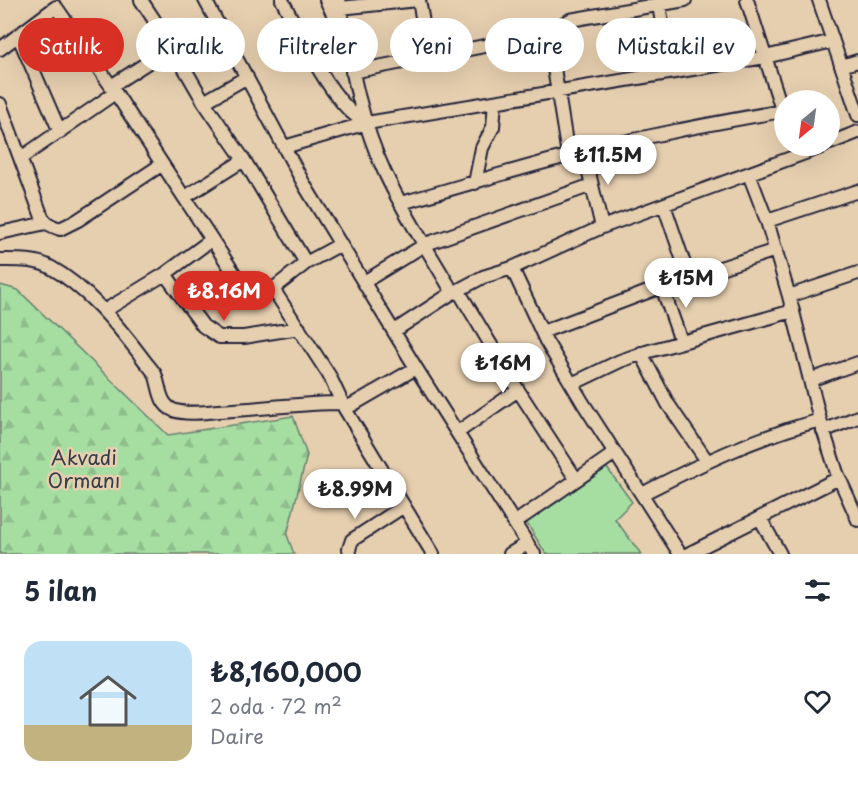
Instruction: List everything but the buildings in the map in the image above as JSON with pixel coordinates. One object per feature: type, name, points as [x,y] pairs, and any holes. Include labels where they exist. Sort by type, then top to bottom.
[{"type":"street","points":[[141,0],[153,18]]},
{"type":"street","points":[[205,0],[305,186],[416,368],[531,549],[510,554]]},
{"type":"street","points":[[282,0],[339,98],[349,111],[367,123]]},
{"type":"street","points":[[326,0],[335,18]]},
{"type":"street","points":[[340,4],[418,0],[421,18]]},
{"type":"street","points":[[582,18],[685,0]]},
{"type":"street","points":[[747,0],[775,90]]},
{"type":"street","points":[[819,0],[858,115]]},
{"type":"street","points":[[41,18],[60,4],[161,165],[185,197],[245,290],[253,296],[273,289],[306,263],[340,244]]},
{"type":"street","points":[[659,5],[661,18]]},
{"type":"street","points":[[0,48],[18,35]]},
{"type":"street","points":[[756,58],[833,40]]},
{"type":"street","points":[[841,66],[858,61]]},
{"type":"street","points":[[34,72],[60,132]]},
{"type":"street","points":[[21,158],[60,132],[138,72]]},
{"type":"street","points":[[187,72],[244,160],[306,263]]},
{"type":"street","points":[[352,72],[354,86],[367,123],[385,172],[400,203],[576,479]]},
{"type":"street","points":[[554,72],[568,155]]},
{"type":"street","points":[[284,147],[367,123],[670,72]]},
{"type":"street","points":[[204,102],[247,78]]},
{"type":"street","points":[[475,183],[482,148],[493,127],[495,102]]},
{"type":"street","points":[[0,104],[42,217],[46,223],[60,229],[110,200],[161,165]]},
{"type":"street","points":[[400,203],[568,155],[675,131],[774,115]]},
{"type":"street","points":[[840,139],[858,132]]},
{"type":"street","points":[[584,152],[602,227]]},
{"type":"street","points":[[394,331],[483,277],[512,268],[602,227],[749,174],[785,156]]},
{"type":"street","points":[[185,197],[244,160]]},
{"type":"street","points":[[749,174],[776,250],[821,425],[839,478],[857,515]]},
{"type":"street","points":[[364,282],[426,244],[592,185]]},
{"type":"street","points":[[767,220],[858,192]]},
{"type":"street","points":[[664,205],[689,278]]},
{"type":"street","points":[[0,234],[46,223]]},
{"type":"street","points":[[104,311],[165,274],[211,240]]},
{"type":"street","points":[[542,332],[663,286],[776,250]]},
{"type":"street","points":[[0,260],[22,260],[48,266],[72,282],[104,311],[155,375],[163,399],[169,408],[175,411],[205,412],[310,403],[344,406],[416,368]]},
{"type":"street","points":[[512,268],[542,332],[572,384],[680,554]]},
{"type":"street","points":[[789,296],[858,273]]},
{"type":"street","points":[[165,274],[203,326],[219,337],[244,337],[299,328]]},
{"type":"street","points":[[663,286],[681,340]]},
{"type":"street","points":[[273,289],[329,375],[344,406],[433,554]]},
{"type":"street","points":[[572,384],[641,353],[793,310]]},
{"type":"street","points":[[641,353],[668,404],[707,461]]},
{"type":"street","points":[[810,380],[858,363]]},
{"type":"street","points":[[458,432],[518,390]]},
{"type":"street","points":[[642,494],[707,461],[781,431],[858,417]]},
{"type":"street","points":[[514,523],[615,453]]},
{"type":"street","points":[[688,554],[839,478]]},
{"type":"street","points":[[350,554],[352,540],[404,506]]},
{"type":"street","points":[[760,518],[780,554]]},
{"type":"green space","name":"Akvadi Ormanı","points":[[0,285],[18,290],[168,435],[293,416],[307,455],[287,535],[294,554],[0,554]]},
{"type":"green space","points":[[607,468],[632,502],[615,519],[641,554],[546,554],[526,522]]}]
